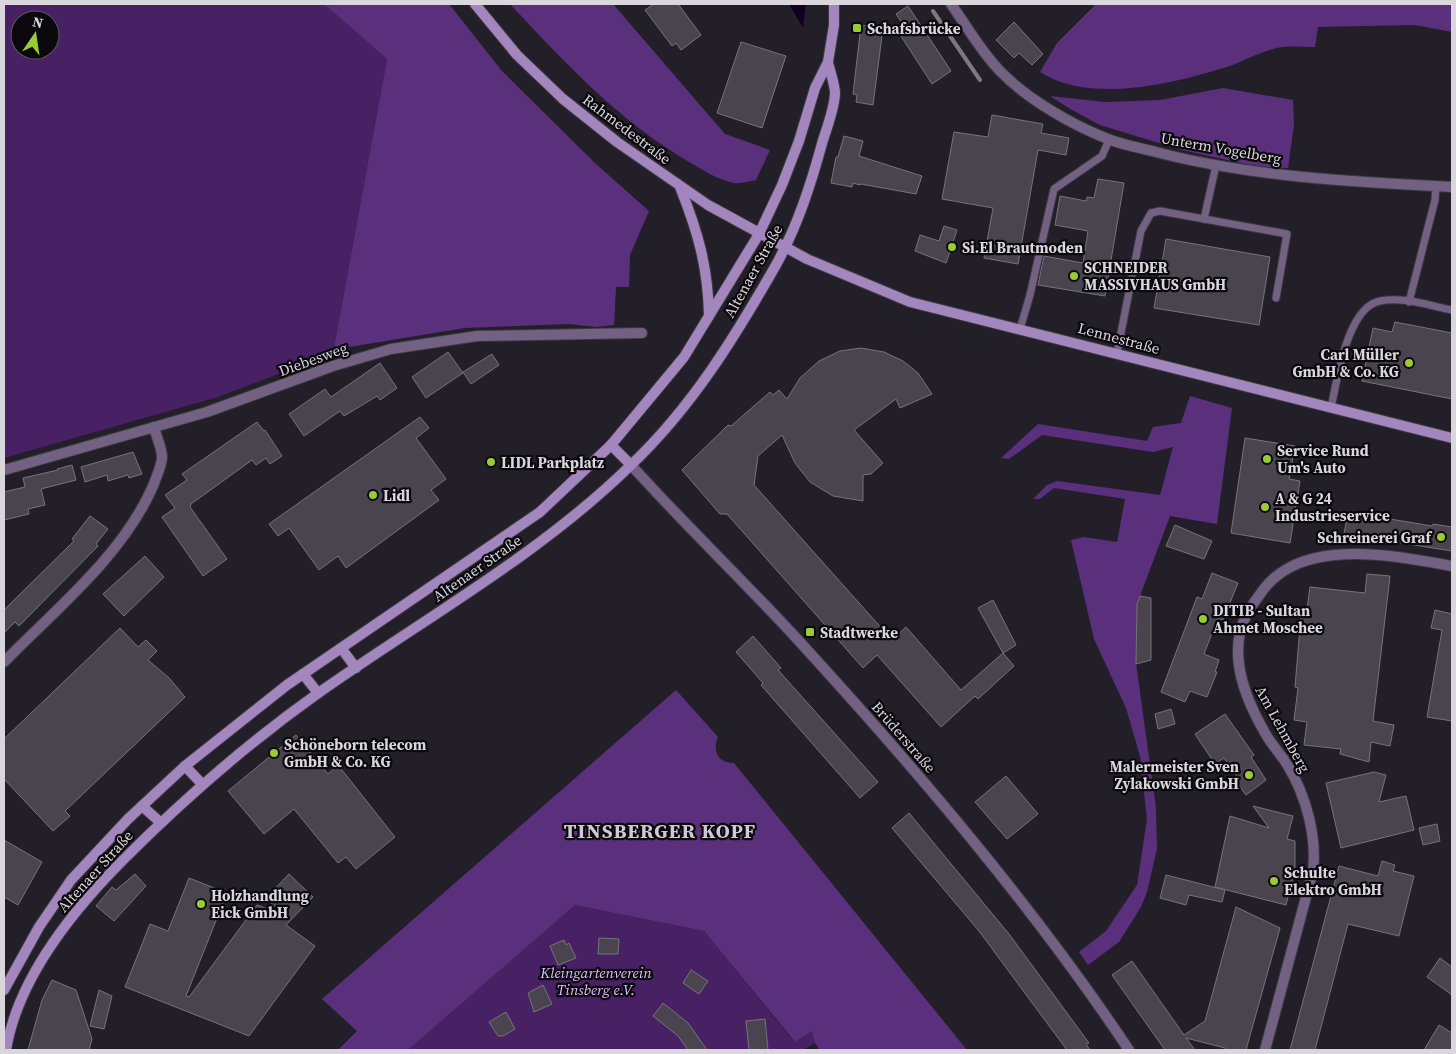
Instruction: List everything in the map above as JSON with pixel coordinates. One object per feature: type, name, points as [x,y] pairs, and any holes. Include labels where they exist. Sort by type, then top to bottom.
[{"type":"main road","name":"Rahmedestraße","points":[[475,4],[517,55],[564,99],[635,156],[680,187],[785,248]]},
{"type":"main road","name":"Altenaer Straße","points":[[4,990],[39,927],[71,880],[142,806],[185,766],[303,674],[540,512],[612,444],[684,357],[759,234],[782,185],[799,141],[815,88],[828,62],[834,25],[834,4]]},
{"type":"main road","name":"Altenaer Straße","points":[[6,1050],[16,1012],[46,954],[88,896],[160,822],[202,784],[318,693],[534,547],[631,465],[696,394],[750,310],[785,248],[804,206],[835,92],[828,62]]},
{"type":"main road","points":[[680,187],[695,226],[705,260],[709,316]]},
{"type":"main road","name":"Lennestraße","points":[[785,248],[858,282],[910,302],[1452,438]]},
{"type":"main road","points":[[612,444],[631,465]]},
{"type":"main road","points":[[341,648],[356,668]]},
{"type":"main road","points":[[303,674],[318,693]]},
{"type":"main road","points":[[185,766],[202,784]]},
{"type":"main road","points":[[142,806],[160,822]]},
{"type":"street","name":"Unterm Vogelberg","points":[[951,4],[999,71],[1024,92],[1053,111],[1108,140],[1183,159],[1296,175],[1452,187]]},
{"type":"street","name":"Diebesweg","points":[[4,470],[255,396],[333,366],[391,349],[476,336],[642,332]]},
{"type":"street","points":[[4,662],[98,566],[121,540],[143,508],[157,477],[162,456],[154,427]]},
{"type":"street","name":"Brüderstraße","points":[[631,465],[799,641],[930,790],[987,858],[1129,1050]]},
{"type":"street","name":"Am Lehmberg","points":[[1265,1050],[1314,871],[1315,855],[1314,837],[1298,789],[1288,766],[1260,724],[1244,690],[1239,653],[1245,617],[1268,583],[1286,569],[1304,560],[1330,555],[1390,556],[1452,566]]},
{"type":"lane","points":[[1020,329],[1030,295],[1054,189],[1102,156],[1108,140]]},
{"type":"lane","points":[[1204,219],[1216,164]]},
{"type":"lane","points":[[1409,302],[1435,200],[1436,186]]},
{"type":"lane","points":[[1118,353],[1141,231],[1151,213],[1160,211],[1287,234],[1276,298]]},
{"type":"lane","points":[[1330,408],[1345,345],[1356,323],[1366,309],[1378,301],[1396,299],[1452,310]]},
{"type":"green space","points":[[4,4],[324,4],[387,59],[333,353],[218,397],[4,458]]},
{"type":"green space","name":"Kleingartenverein Tinsberg e.V.","points":[[575,905],[704,931],[794,1042],[812,1030],[815,1043],[803,1050],[408,1050]]},
{"type":"shaded area","points":[[324,4],[449,4],[502,71],[596,164],[649,211],[630,255],[629,287],[616,287],[614,325],[596,327],[569,324],[465,328],[349,347],[333,353],[387,59]]},
{"type":"shaded area","points":[[510,4],[613,4],[725,134],[770,150],[756,180],[736,183],[722,180],[663,146],[616,110],[594,90]]},
{"type":"shaded area","points":[[789,4],[806,4],[803,28]]},
{"type":"shaded area","points":[[1093,4],[1452,4],[1452,32],[1415,25],[1318,27],[1315,47],[1278,48],[1230,66],[1184,79],[1134,88],[1108,89],[1084,87],[1061,82],[1040,72],[1057,43],[1094,6]]},
{"type":"shaded area","points":[[1223,88],[1293,100],[1294,125],[1288,168],[1259,167],[1182,150],[1100,125],[1050,96],[1105,102],[1160,100]]},
{"type":"shaded area","points":[[1190,396],[1232,408],[1217,524],[1170,516],[1137,604],[1136,663],[1156,808],[1157,849],[1147,892],[1141,907],[1119,942],[1088,965],[1079,952],[1106,931],[1137,885],[1147,819],[1140,756],[1126,708],[1094,639],[1071,540],[1084,537],[1117,542],[1125,499],[1054,488],[1040,499],[1033,499],[1047,485],[1057,481],[1160,495],[1173,447],[1153,452],[1042,435],[1009,459],[1001,458],[1038,424],[1147,441],[1153,427],[1181,423]]},
{"type":"shaded area","points":[[676,690],[718,737],[716,751],[720,758],[734,763],[967,1050],[820,1050],[815,1043],[812,1031],[795,1042],[704,931],[575,905],[408,1050],[338,1050],[357,1031],[322,999]]},
{"type":"building","points":[[654,4],[678,4],[701,35],[681,50],[676,43],[672,46],[645,10]]},
{"type":"building","points":[[908,6],[951,71],[932,84],[897,30],[908,32],[896,14]]},
{"type":"building","points":[[1014,22],[1043,54],[1032,65],[1019,53],[1014,58],[996,40]]},
{"type":"building","points":[[861,25],[883,28],[873,105],[856,102],[857,95],[853,94]]},
{"type":"building","points":[[741,42],[786,56],[762,128],[717,113]]},
{"type":"building","points":[[992,115],[1043,124],[1041,133],[1069,138],[1066,155],[1038,150],[1018,264],[984,258],[993,208],[942,199],[954,132],[988,137]]},
{"type":"building","points":[[844,136],[863,141],[859,156],[922,176],[916,194],[861,184],[853,183],[852,187],[831,183],[836,157],[838,157]]},
{"type":"building","points":[[1098,179],[1124,183],[1105,296],[1038,285],[1044,256],[1083,263],[1088,231],[1055,225],[1060,196],[1086,201],[1087,197],[1094,198]]},
{"type":"building","points":[[944,226],[957,230],[946,263],[915,251],[920,235],[939,241]]},
{"type":"building","points":[[1166,239],[1270,257],[1259,325],[1154,308]]},
{"type":"building","name":"Carl Müller GmbH & Co. KG","points":[[1395,322],[1452,333],[1452,399],[1362,381],[1373,328],[1392,332]]},
{"type":"building","points":[[861,348],[884,352],[903,361],[918,373],[932,394],[900,408],[896,399],[854,430],[883,463],[871,474],[863,475],[863,501],[833,496],[810,482],[795,463],[782,435],[758,456],[754,485],[892,640],[906,627],[961,690],[1003,653],[1014,666],[978,699],[975,696],[941,727],[877,655],[863,668],[727,514],[720,514],[682,470],[728,425],[731,426],[770,392],[773,395],[779,390],[787,399],[800,378],[819,361],[840,351]]},
{"type":"building","points":[[448,352],[463,373],[426,398],[412,377]]},
{"type":"building","points":[[492,354],[499,365],[471,384],[463,372]]},
{"type":"building","points":[[380,363],[397,388],[380,400],[377,396],[344,416],[340,411],[304,436],[289,414],[325,389],[331,397]]},
{"type":"building","name":"Lidl","points":[[420,417],[429,428],[416,438],[446,479],[431,490],[439,500],[346,568],[338,556],[319,570],[289,528],[278,536],[269,524]]},
{"type":"building","points":[[257,422],[265,430],[282,456],[270,464],[266,458],[256,465],[252,460],[191,504],[190,507],[227,559],[203,576],[162,517],[175,508],[165,495],[187,480],[182,474]]},
{"type":"building","points":[[1245,438],[1295,446],[1289,479],[1300,481],[1290,543],[1231,533]]},
{"type":"building","points":[[133,452],[142,474],[129,478],[128,475],[108,481],[107,475],[85,482],[81,467]]},
{"type":"building","points":[[72,465],[76,480],[41,489],[45,505],[28,509],[29,514],[4,520],[4,492],[25,487],[23,478]]},
{"type":"building","points":[[1348,512],[1432,526],[1433,524],[1452,527],[1452,551],[1344,534]]},
{"type":"building","points":[[90,516],[108,529],[96,544],[98,546],[19,626],[15,622],[4,633],[4,610],[74,541],[72,539]]},
{"type":"building","points":[[1175,525],[1212,541],[1204,559],[1166,546]]},
{"type":"building","points":[[145,556],[164,577],[124,616],[103,594]]},
{"type":"building","points":[[1212,573],[1238,583],[1223,620],[1218,618],[1204,654],[1219,660],[1215,672],[1217,672],[1207,697],[1190,691],[1185,702],[1161,692],[1197,597],[1202,599]]},
{"type":"building","points":[[1367,574],[1390,576],[1373,721],[1394,725],[1390,746],[1371,742],[1369,762],[1340,754],[1341,749],[1304,745],[1307,722],[1294,720],[1298,688],[1295,687],[1301,615],[1307,609],[1310,587],[1365,593]]},
{"type":"building","points":[[1140,596],[1151,598],[1151,660],[1136,664],[1137,604]]},
{"type":"building","points":[[993,600],[1016,645],[1003,653],[978,608]]},
{"type":"building","points":[[1435,610],[1452,614],[1452,721],[1427,717],[1442,630],[1431,628]]},
{"type":"building","points":[[120,628],[138,647],[146,640],[157,651],[148,660],[169,678],[185,697],[65,811],[70,816],[53,831],[4,779],[4,739]]},
{"type":"building","points":[[753,636],[781,668],[778,670],[878,782],[860,798],[761,685],[763,683],[736,652]]},
{"type":"building","points":[[1171,709],[1175,724],[1158,729],[1155,714]]},
{"type":"building","points":[[1225,714],[1254,755],[1251,757],[1266,780],[1246,795],[1237,783],[1240,781],[1224,758],[1215,764],[1195,734]]},
{"type":"building","points":[[296,735],[328,774],[338,765],[395,837],[356,869],[346,857],[338,863],[294,809],[264,834],[228,791]]},
{"type":"building","points":[[1374,772],[1386,775],[1379,802],[1406,796],[1414,830],[1341,848],[1326,783]]},
{"type":"building","points":[[1006,776],[1038,814],[1007,839],[975,802]]},
{"type":"building","points":[[1253,806],[1293,816],[1287,839],[1295,841],[1295,869],[1286,905],[1215,887],[1230,816],[1269,828]]},
{"type":"building","points":[[909,813],[1009,934],[1089,1043],[1086,1044],[1090,1050],[1067,1050],[979,931],[892,828]]},
{"type":"building","points":[[1437,824],[1440,841],[1423,845],[1419,828]]},
{"type":"building","points":[[4,840],[42,862],[18,905],[4,897]]},
{"type":"building","points":[[1382,861],[1395,865],[1393,871],[1414,876],[1399,936],[1348,924],[1315,1050],[1290,1050],[1339,866],[1378,876]]},
{"type":"building","points":[[135,874],[146,886],[114,921],[96,906],[112,887],[116,890]]},
{"type":"building","points":[[289,874],[313,897],[286,925],[315,946],[249,1036],[125,987],[150,924],[168,931],[189,878],[227,893],[186,996],[189,997],[257,905],[284,915],[266,898]]},
{"type":"building","points":[[1166,875],[1225,890],[1222,902],[1189,895],[1186,905],[1160,898]]},
{"type":"building","points":[[1236,907],[1280,928],[1246,1050],[1227,1050],[1186,1038],[1195,1050],[1165,1050],[1112,975],[1132,961],[1184,1035],[1205,1021]]},
{"type":"building","points":[[599,938],[619,939],[618,954],[598,954]]},
{"type":"building","points":[[564,940],[566,945],[569,943],[576,958],[558,965],[550,946]]},
{"type":"building","points":[[1440,958],[1452,967],[1452,995],[1427,977]]},
{"type":"building","points":[[691,970],[708,981],[699,994],[683,983]]},
{"type":"building","points":[[52,980],[76,990],[92,1039],[89,1050],[28,1050],[42,1000]]},
{"type":"building","points":[[543,985],[552,1004],[534,1012],[528,993]]},
{"type":"building","points":[[99,990],[112,996],[104,1029],[90,1026]]},
{"type":"building","points":[[663,1003],[688,1023],[707,1050],[688,1050],[678,1036],[653,1016]]},
{"type":"building","points":[[506,1012],[515,1029],[503,1036],[498,1036],[489,1022]]},
{"type":"building","points":[[765,1019],[768,1050],[749,1050],[746,1021]]},
{"type":"building","points":[[1439,1025],[1452,1033],[1452,1050],[1424,1050]]},
{"type":"railway","points":[[933,11],[980,80]]},
{"type":"place","name":"Schafsbrücke","points":[[857,28]]},
{"type":"place","name":"Si.El Brautmoden","points":[[952,247]]},
{"type":"place","name":"SCHNEIDER MASSIVHAUS GmbH","points":[[1074,276]]},
{"type":"place","name":"Carl Müller GmbH & Co. KG","points":[[1409,363]]},
{"type":"place","name":"Service Rund Um's Auto","points":[[1267,459]]},
{"type":"place","name":"LIDL Parkplatz","points":[[491,462]]},
{"type":"place","name":"Lidl","points":[[373,495]]},
{"type":"place","name":"A & G 24 Industrieservice","points":[[1265,507]]},
{"type":"place","name":"Schreinerei Graf","points":[[1441,537]]},
{"type":"place","name":"DITIB - Sultan Ahmet Moschee","points":[[1203,619]]},
{"type":"place","name":"Stadtwerke","points":[[810,632]]},
{"type":"place","name":"Schöneborn telecom GmbH & Co. KG","points":[[274,753]]},
{"type":"place","name":"Malermeister Sven Zylakowski GmbH","points":[[1249,775]]},
{"type":"place","name":"Schulte Elektro GmbH","points":[[1274,881]]},
{"type":"place","name":"Holzhandlung Eick GmbH","points":[[201,904]]},
{"type":"district","name":"TINSBERGER KOPF","points":[[660,831]]}]
